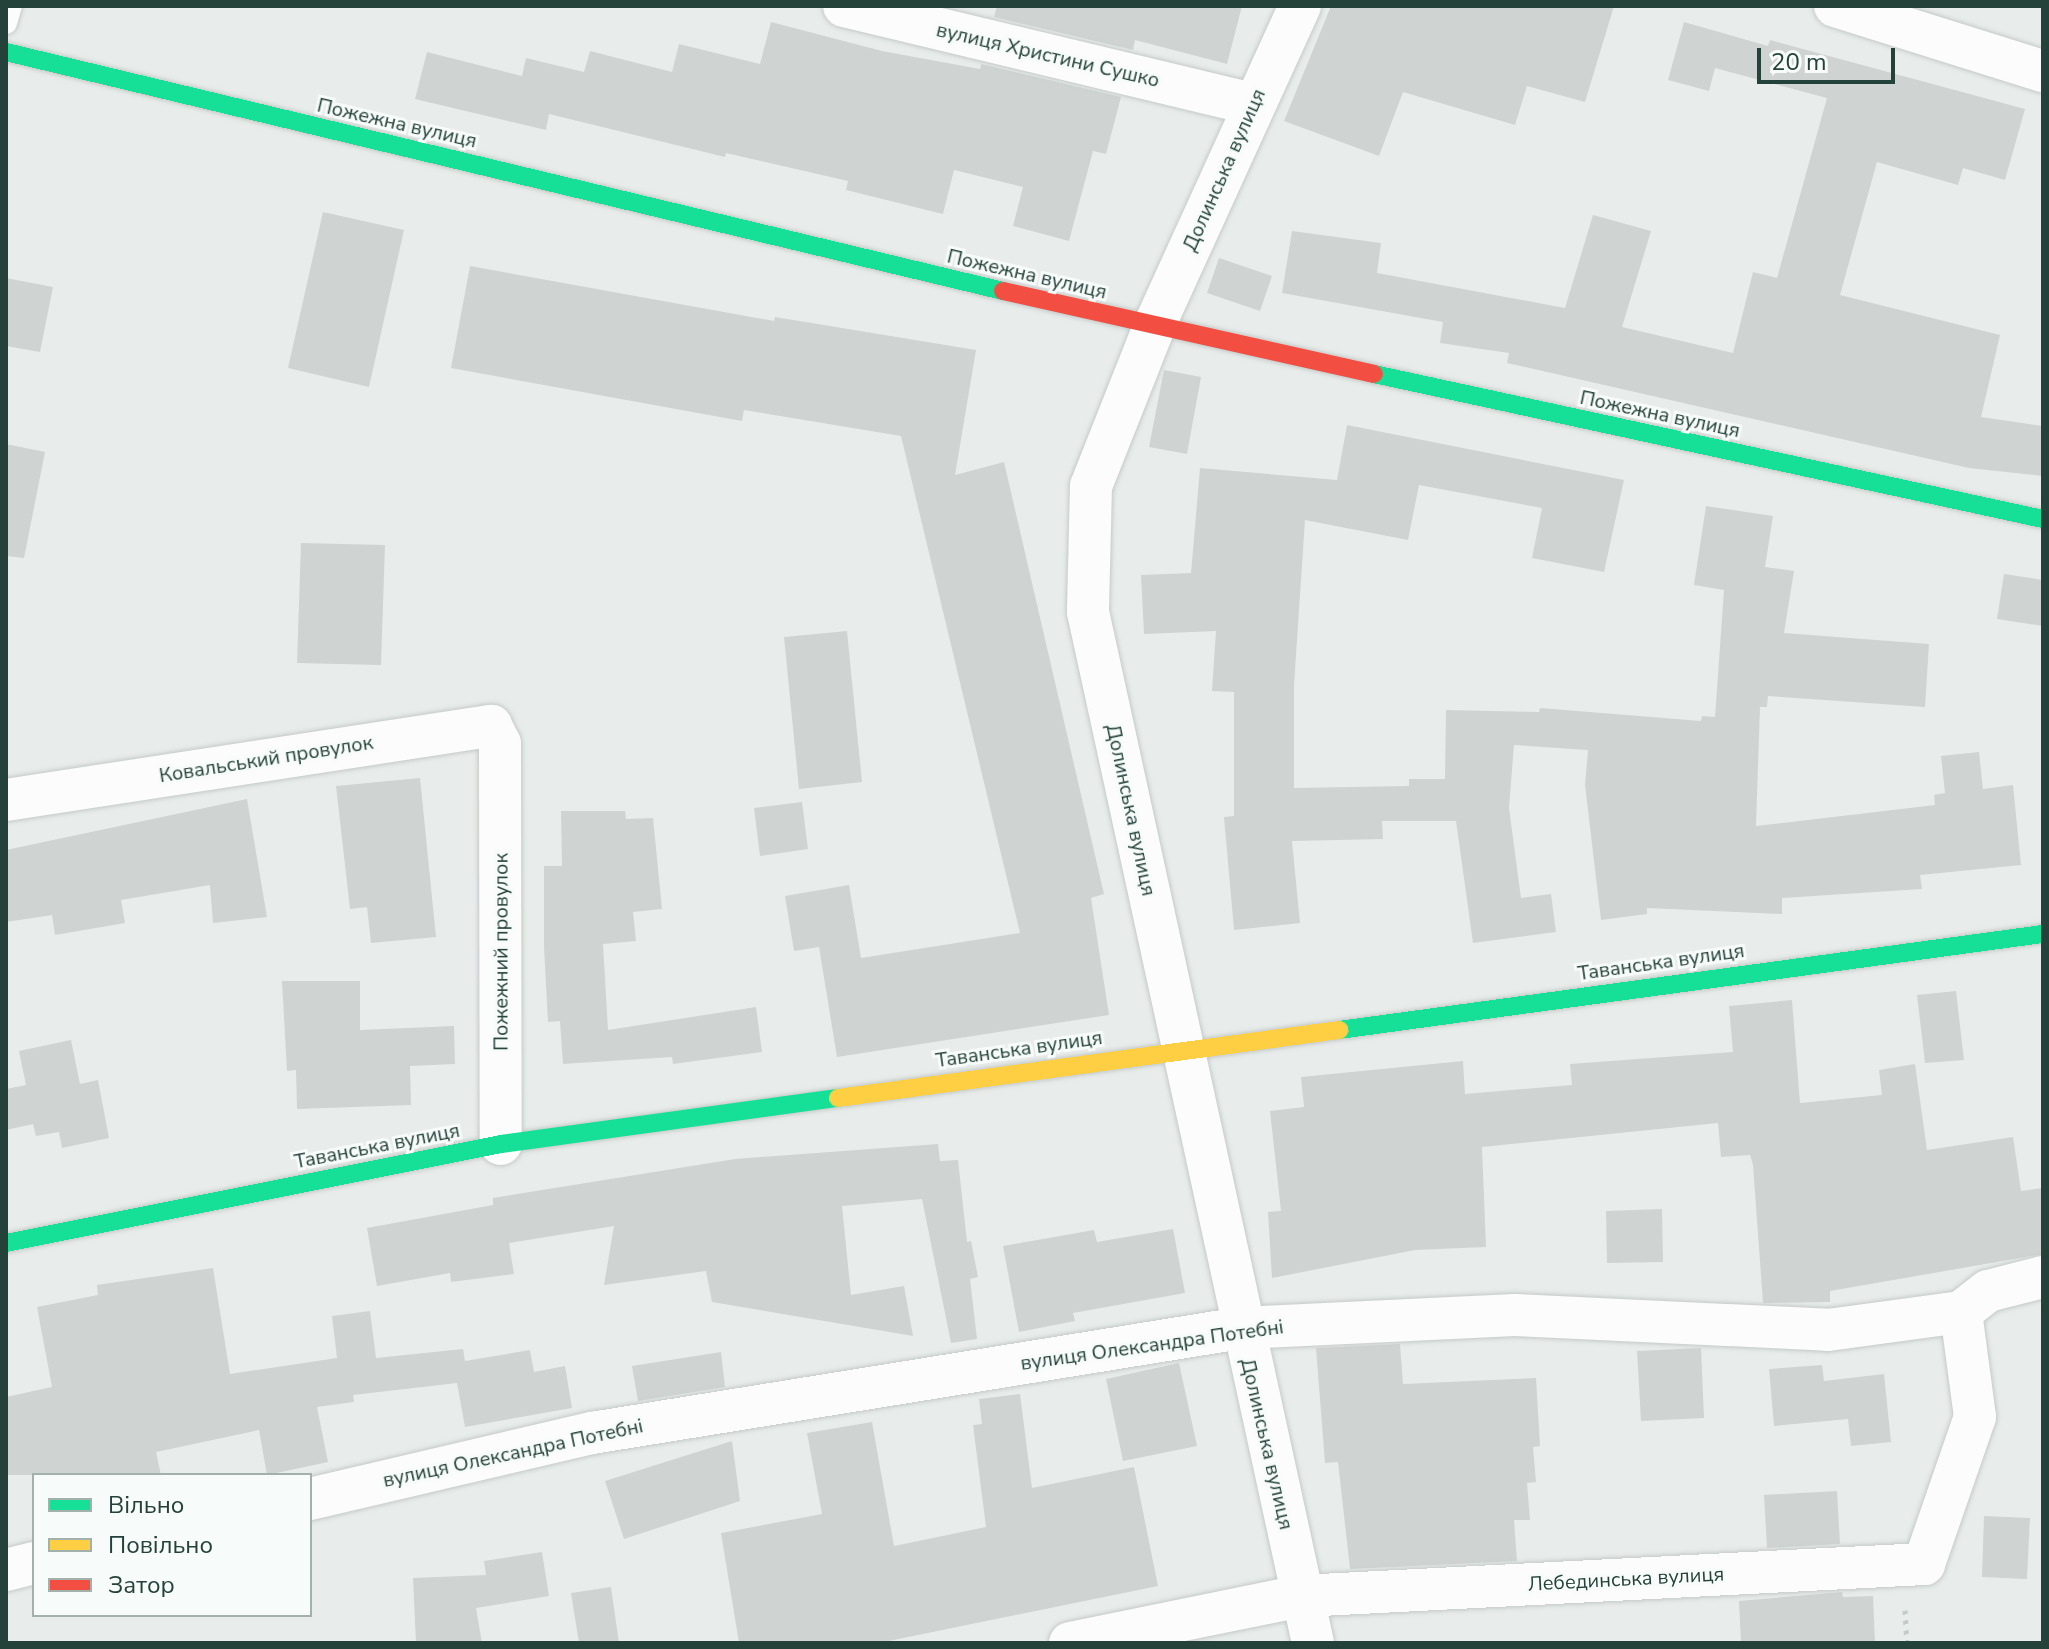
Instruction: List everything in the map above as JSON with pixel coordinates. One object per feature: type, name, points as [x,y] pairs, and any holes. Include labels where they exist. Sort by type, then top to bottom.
[{"type":"street","name":"вулиця Христини Сушко","points":[[844,6],[1253,104]]},
{"type":"street","name":"Долинська вулиця","points":[[1300,6],[1154,327],[1091,486],[1088,612],[1241,1328],[1313,1643]]},
{"type":"street","points":[[1835,6],[2043,71]]},
{"type":"street","name":"Пожежна вулиця","points":[[6,52],[1154,327],[2043,519]]},
{"type":"street","name":"Ковальський провулок","points":[[6,800],[469,727],[491,726],[500,744],[500,760]]},
{"type":"street","name":"Пожежний провулок","points":[[500,760],[501,1144]]},
{"type":"street","name":"Таванська вулиця","points":[[6,1243],[501,1144],[1182,1048],[2043,934]]},
{"type":"street","name":"вулиця Олександра Потебні","points":[[312,1499],[592,1433],[1241,1328],[1515,1315],[1828,1330],[1961,1312],[1988,1291],[2043,1277]]},
{"type":"street","name":"Лебединська вулиця","points":[[1070,1643],[1301,1596],[1924,1564],[1975,1417],[1961,1312]]},
{"type":"street","points":[[6,1570],[32,1564]]},
{"type":"lane","points":[[6,23],[11,6]]},
{"type":"building","points":[[997,6],[1242,6],[1227,64],[1135,40],[1133,50],[994,17]]},
{"type":"building","points":[[1331,6],[1614,6],[1585,102],[1527,86],[1515,125],[1403,92],[1379,156],[1284,121]]},
{"type":"building","points":[[771,22],[882,51],[980,69],[981,64],[1121,97],[1106,154],[1093,151],[1069,241],[1013,226],[1023,187],[954,170],[943,214],[846,190],[848,181],[726,153],[725,157],[549,114],[546,130],[415,99],[427,52],[522,76],[526,58],[584,72],[590,51],[672,72],[679,44],[760,64]]},
{"type":"building","points":[[1684,22],[1768,46],[1770,40],[2025,109],[2005,180],[1963,168],[1958,185],[1877,162],[1840,295],[2000,335],[1981,417],[2043,426],[2043,476],[1969,468],[1507,363],[1509,353],[1440,343],[1443,322],[1282,293],[1292,231],[1381,243],[1377,273],[1565,308],[1593,215],[1651,231],[1622,327],[1733,353],[1753,272],[1777,278],[1827,98],[1715,68],[1709,91],[1668,80]]},
{"type":"building","points":[[323,212],[404,230],[369,387],[288,368]]},
{"type":"building","points":[[1219,258],[1272,276],[1260,311],[1207,293]]},
{"type":"building","points":[[470,266],[774,321],[775,317],[976,350],[955,475],[1004,462],[1104,894],[1091,898],[1109,1015],[837,1057],[819,947],[794,951],[785,896],[849,885],[861,958],[1020,933],[901,436],[744,410],[742,421],[451,368]]},
{"type":"building","points":[[6,278],[53,287],[40,352],[6,346]]},
{"type":"building","points":[[1164,370],[1201,377],[1187,454],[1149,447]]},
{"type":"building","points":[[1347,425],[1624,480],[1604,572],[1532,558],[1542,508],[1419,485],[1408,540],[1305,520],[1294,685],[1294,788],[1409,786],[1409,779],[1445,779],[1446,710],[1539,712],[1540,708],[1701,721],[1702,716],[1715,717],[1724,590],[1694,585],[1706,506],[1773,516],[1765,567],[1794,571],[1784,633],[1929,644],[1925,707],[1768,696],[1767,707],[1760,707],[1756,826],[1935,805],[1934,795],[1945,793],[1941,756],[1979,752],[1983,789],[2013,785],[2021,865],[1920,875],[1922,889],[1782,898],[1782,914],[1647,908],[1647,914],[1601,920],[1585,785],[1588,750],[1514,745],[1509,808],[1521,898],[1551,894],[1556,932],[1473,943],[1456,821],[1382,821],[1383,839],[1292,841],[1300,923],[1234,930],[1224,817],[1234,816],[1234,692],[1212,691],[1216,631],[1144,634],[1141,575],[1191,573],[1200,468],[1337,480]]},
{"type":"building","points":[[6,444],[45,452],[24,558],[6,556]]},
{"type":"building","points":[[301,543],[385,545],[381,665],[297,663]]},
{"type":"building","points":[[2004,574],[2043,580],[2043,626],[1997,619]]},
{"type":"building","points":[[847,631],[862,782],[799,789],[784,637]]},
{"type":"building","points":[[420,778],[436,937],[371,943],[367,907],[350,909],[336,786]]},
{"type":"building","points":[[247,799],[267,917],[213,923],[210,885],[121,900],[125,923],[55,935],[52,915],[6,922],[6,850]]},
{"type":"building","points":[[802,802],[808,849],[760,856],[754,808]]},
{"type":"building","points":[[561,811],[625,811],[626,819],[653,818],[662,909],[633,912],[636,941],[603,944],[608,1030],[756,1007],[762,1052],[673,1064],[672,1057],[563,1064],[560,1021],[548,1022],[544,947],[544,866],[562,866]]},
{"type":"building","points":[[282,981],[360,981],[360,1030],[454,1026],[455,1064],[410,1066],[411,1105],[297,1109],[296,1070],[287,1071]]},
{"type":"building","points":[[1956,991],[1964,1060],[1925,1063],[1917,995]]},
{"type":"building","points":[[1792,1000],[1800,1103],[1882,1095],[1879,1070],[1915,1064],[1927,1150],[2013,1137],[2021,1191],[2043,1188],[2043,1254],[1830,1291],[1830,1302],[1763,1303],[1753,1165],[1750,1155],[1721,1157],[1718,1123],[1482,1147],[1486,1247],[1415,1250],[1272,1278],[1268,1212],[1281,1211],[1270,1111],[1304,1107],[1301,1077],[1463,1061],[1465,1094],[1572,1085],[1570,1064],[1733,1052],[1729,1006]]},
{"type":"building","points":[[71,1040],[80,1084],[98,1080],[109,1138],[62,1148],[59,1132],[36,1136],[33,1124],[6,1130],[6,1089],[26,1085],[19,1051]]},
{"type":"building","points":[[938,1144],[940,1161],[958,1160],[967,1242],[971,1241],[978,1277],[970,1279],[977,1339],[951,1343],[922,1199],[842,1206],[851,1295],[904,1286],[913,1336],[712,1302],[706,1271],[604,1285],[614,1226],[509,1243],[514,1274],[451,1282],[450,1273],[377,1286],[367,1228],[493,1205],[493,1198],[735,1159]]},
{"type":"building","points":[[1662,1209],[1663,1262],[1607,1263],[1606,1211]]},
{"type":"building","points":[[1173,1229],[1185,1293],[1073,1313],[1075,1321],[1019,1332],[1003,1246],[1094,1230],[1097,1242]]},
{"type":"building","points":[[213,1268],[230,1374],[337,1358],[332,1316],[370,1311],[376,1358],[463,1349],[465,1361],[530,1350],[534,1372],[565,1366],[572,1408],[465,1427],[457,1383],[353,1395],[354,1402],[317,1407],[328,1462],[267,1473],[259,1430],[156,1452],[161,1473],[6,1475],[6,1397],[52,1387],[37,1307],[98,1295],[97,1285]]},
{"type":"building","points":[[1400,1344],[1403,1384],[1536,1378],[1540,1446],[1533,1447],[1536,1482],[1527,1483],[1530,1520],[1514,1520],[1517,1561],[1350,1569],[1338,1462],[1325,1463],[1316,1348]]},
{"type":"building","points":[[1701,1348],[1704,1418],[1641,1421],[1637,1351]]},
{"type":"building","points":[[721,1352],[725,1387],[638,1401],[632,1366]]},
{"type":"building","points":[[1179,1363],[1197,1446],[1123,1461],[1106,1379]]},
{"type":"building","points":[[1822,1365],[1824,1381],[1884,1374],[1891,1442],[1851,1446],[1848,1419],[1774,1426],[1769,1369]]},
{"type":"building","points":[[1020,1394],[1032,1488],[1134,1467],[1158,1586],[879,1643],[739,1643],[721,1533],[822,1514],[807,1433],[872,1422],[894,1546],[986,1527],[973,1425],[982,1424],[979,1399]]},
{"type":"building","points":[[732,1441],[740,1501],[624,1539],[605,1481]]},
{"type":"building","points":[[1837,1491],[1840,1544],[1767,1548],[1764,1495]]},
{"type":"building","points":[[1984,1516],[2030,1518],[2027,1579],[1982,1577]]},
{"type":"building","points":[[542,1552],[549,1596],[476,1608],[482,1643],[416,1643],[413,1578],[486,1575],[484,1561]]},
{"type":"building","points":[[611,1587],[619,1643],[579,1643],[571,1593]]},
{"type":"building","points":[[1842,1592],[1843,1597],[1873,1596],[1875,1643],[1741,1643],[1739,1601]]},
{"type":"traffic: fast","points":[[6,52],[1003,291]]},
{"type":"traffic: fast","points":[[1374,374],[2043,519]]},
{"type":"traffic: fast","points":[[1339,1030],[2043,934]]},
{"type":"traffic: fast","points":[[6,1243],[501,1144],[838,1098]]},
{"type":"traffic: slow","points":[[838,1098],[1339,1030]]},
{"type":"traffic: jam","points":[[1003,291],[1374,374]]}]
